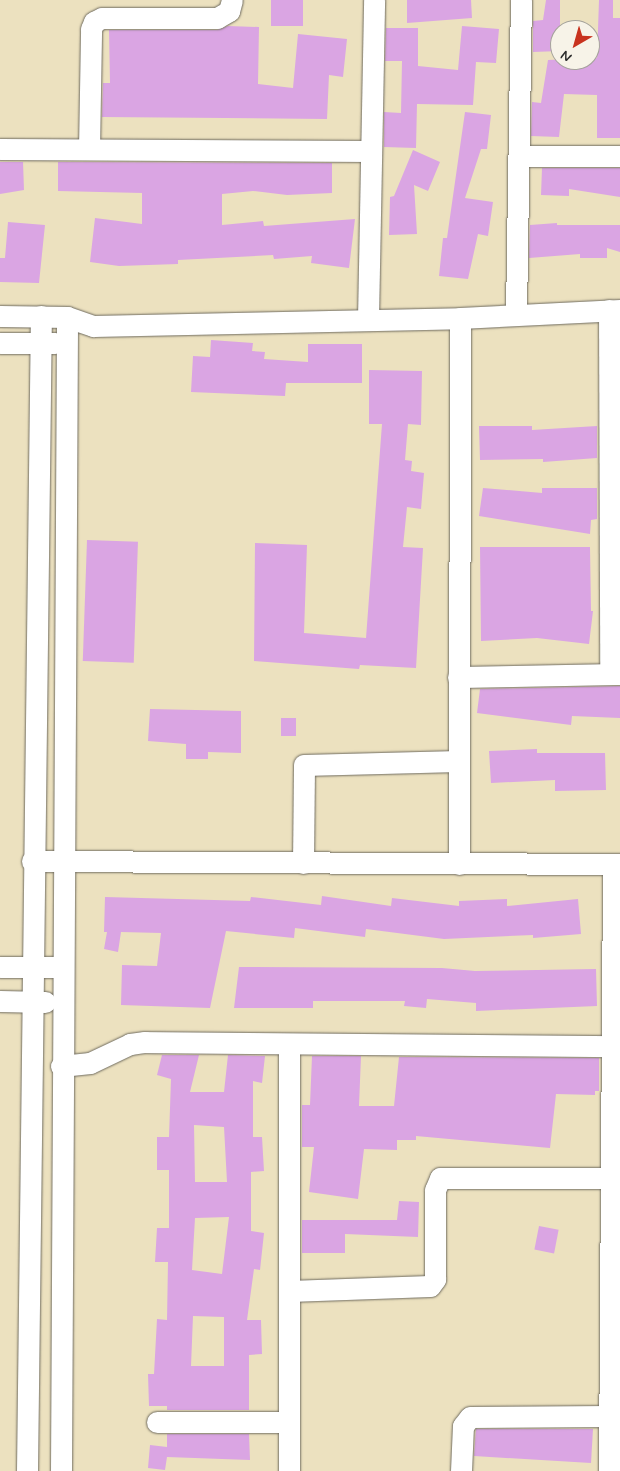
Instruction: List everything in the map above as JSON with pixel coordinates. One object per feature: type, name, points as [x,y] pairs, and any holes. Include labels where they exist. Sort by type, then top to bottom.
[{"type":"street","points":[[89,149],[91,29],[94,22],[102,18],[217,18],[229,11],[232,0]]},
{"type":"street","points":[[368,320],[374,0]]},
{"type":"street","points":[[516,314],[521,0]]},
{"type":"street","points":[[0,149],[371,151]]},
{"type":"street","points":[[519,156],[620,156]]},
{"type":"street","points":[[0,316],[68,317],[93,326],[460,318],[614,310],[615,674],[458,677]]},
{"type":"street","points":[[27,1471],[30,1001],[41,316]]},
{"type":"street","points":[[61,1471],[61,1066],[64,861],[66,343],[68,317]]},
{"type":"street","points":[[459,864],[460,318]]},
{"type":"street","points":[[0,344],[66,343],[93,326]]},
{"type":"street","points":[[303,863],[304,765],[458,761]]},
{"type":"street","points":[[32,861],[616,864],[611,1046],[610,1178],[615,1322],[609,1471]]},
{"type":"street","points":[[0,967],[62,968]]},
{"type":"street","points":[[0,1001],[62,1002]]},
{"type":"street","points":[[61,1066],[90,1063],[130,1044],[145,1042],[611,1046]]},
{"type":"street","points":[[289,1044],[289,1471]]},
{"type":"street","points":[[289,1291],[430,1286],[435,1279],[435,1190],[440,1178],[610,1178]]},
{"type":"street","points":[[461,1471],[463,1426],[470,1417],[610,1416]]},
{"type":"street","points":[[158,1422],[289,1422]]},
{"type":"building","points":[[271,0],[303,0],[303,26],[271,26]]},
{"type":"building","points":[[407,0],[471,0],[472,18],[407,23]]},
{"type":"building","points":[[546,0],[560,0],[560,20],[550,20],[550,51],[533,52],[533,21],[543,20]]},
{"type":"building","points":[[599,0],[613,0],[613,18],[620,18],[620,138],[597,138],[597,95],[564,94],[559,137],[531,136],[532,102],[541,103],[548,60],[550,60],[550,70],[600,70],[600,20],[598,20]]},
{"type":"building","points":[[228,26],[259,27],[258,84],[293,88],[298,34],[347,39],[343,77],[329,75],[327,119],[102,117],[103,83],[110,83],[109,30],[217,30]]},
{"type":"building","points":[[462,26],[499,29],[496,63],[476,62],[473,105],[417,104],[416,148],[384,147],[384,112],[401,113],[402,61],[385,61],[386,28],[418,28],[418,66],[458,70]]},
{"type":"building","points":[[465,112],[491,115],[487,149],[481,149],[465,198],[493,202],[488,236],[478,234],[468,279],[439,276],[443,238],[447,238]]},
{"type":"building","points":[[413,150],[440,162],[428,191],[414,185],[417,234],[389,235],[390,197],[394,196]]},
{"type":"building","points":[[0,162],[23,162],[24,190],[0,194]]},
{"type":"building","points":[[58,162],[332,163],[332,193],[287,195],[253,191],[222,194],[222,225],[263,221],[264,226],[355,219],[349,268],[311,263],[312,256],[274,259],[273,255],[178,260],[178,264],[119,266],[90,262],[95,218],[142,224],[142,193],[58,191]]},
{"type":"building","points":[[542,168],[620,168],[620,197],[569,189],[569,196],[541,195]]},
{"type":"building","points":[[8,222],[45,225],[39,283],[0,282],[0,258],[5,258]]},
{"type":"building","points":[[557,223],[557,225],[620,225],[620,252],[607,248],[607,258],[580,258],[580,254],[529,258],[530,225]]},
{"type":"building","points":[[211,340],[253,343],[252,351],[265,352],[264,359],[308,362],[308,344],[362,344],[362,383],[286,383],[285,396],[191,392],[193,356],[210,357]]},
{"type":"building","points":[[369,370],[422,371],[421,425],[408,424],[405,460],[412,461],[411,471],[424,473],[421,509],[407,507],[403,547],[423,548],[416,668],[360,665],[359,669],[254,661],[255,543],[307,545],[304,633],[366,638],[382,424],[369,424]]},
{"type":"building","points":[[479,426],[532,426],[532,430],[597,426],[597,458],[543,462],[543,459],[480,460]]},
{"type":"building","points":[[483,488],[542,493],[542,488],[597,488],[597,519],[591,520],[590,534],[479,516]]},
{"type":"building","points":[[87,540],[138,542],[134,663],[83,661]]},
{"type":"building","points":[[480,547],[590,547],[591,611],[593,611],[589,644],[537,638],[481,641]]},
{"type":"building","points":[[620,686],[620,718],[572,716],[571,725],[477,713],[480,689]]},
{"type":"building","points":[[150,709],[241,711],[241,753],[208,752],[208,759],[186,759],[186,744],[148,741]]},
{"type":"building","points":[[281,718],[296,718],[296,736],[281,736]]},
{"type":"building","points":[[537,749],[537,753],[605,753],[606,790],[555,791],[555,780],[491,783],[489,751]]},
{"type":"building","points":[[322,896],[391,906],[392,898],[459,906],[459,901],[507,899],[507,906],[578,899],[581,934],[533,938],[533,935],[444,939],[366,929],[365,937],[295,928],[294,938],[226,931],[210,1008],[121,1005],[122,965],[157,966],[161,933],[121,932],[118,952],[104,949],[107,932],[104,932],[105,897],[250,901],[251,897],[321,905]]},
{"type":"building","points":[[239,967],[442,968],[475,971],[596,969],[597,1006],[476,1011],[476,1003],[427,999],[426,1008],[404,1006],[405,1001],[313,1001],[313,1008],[234,1008]]},
{"type":"building","points":[[162,1055],[199,1055],[190,1092],[224,1092],[228,1055],[265,1056],[262,1083],[253,1081],[253,1137],[262,1137],[264,1171],[251,1172],[251,1231],[264,1233],[260,1270],[254,1269],[247,1320],[261,1320],[262,1354],[249,1355],[249,1410],[167,1410],[167,1406],[149,1406],[148,1374],[154,1374],[157,1319],[167,1320],[168,1262],[155,1262],[157,1228],[169,1228],[169,1170],[157,1170],[157,1137],[169,1137],[171,1079],[157,1075]],"holes":[[[194,1125],[224,1127],[227,1182],[195,1182]],[[229,1217],[222,1274],[192,1270],[195,1218]],[[193,1316],[224,1317],[224,1366],[191,1366]]]},
{"type":"building","points":[[312,1056],[361,1056],[359,1106],[394,1106],[399,1057],[599,1058],[599,1091],[595,1091],[595,1095],[556,1094],[550,1148],[416,1136],[416,1140],[397,1140],[397,1150],[364,1149],[358,1199],[309,1192],[314,1147],[302,1147],[302,1105],[310,1105]]},
{"type":"building","points":[[399,1201],[419,1202],[418,1237],[345,1234],[345,1253],[302,1253],[302,1220],[397,1220]]},
{"type":"building","points":[[539,1226],[559,1230],[554,1253],[534,1250]]},
{"type":"building","points":[[476,1429],[593,1429],[591,1463],[474,1456]]},
{"type":"building","points":[[167,1434],[249,1434],[250,1460],[167,1457],[165,1470],[148,1468],[150,1445],[167,1447]]}]
